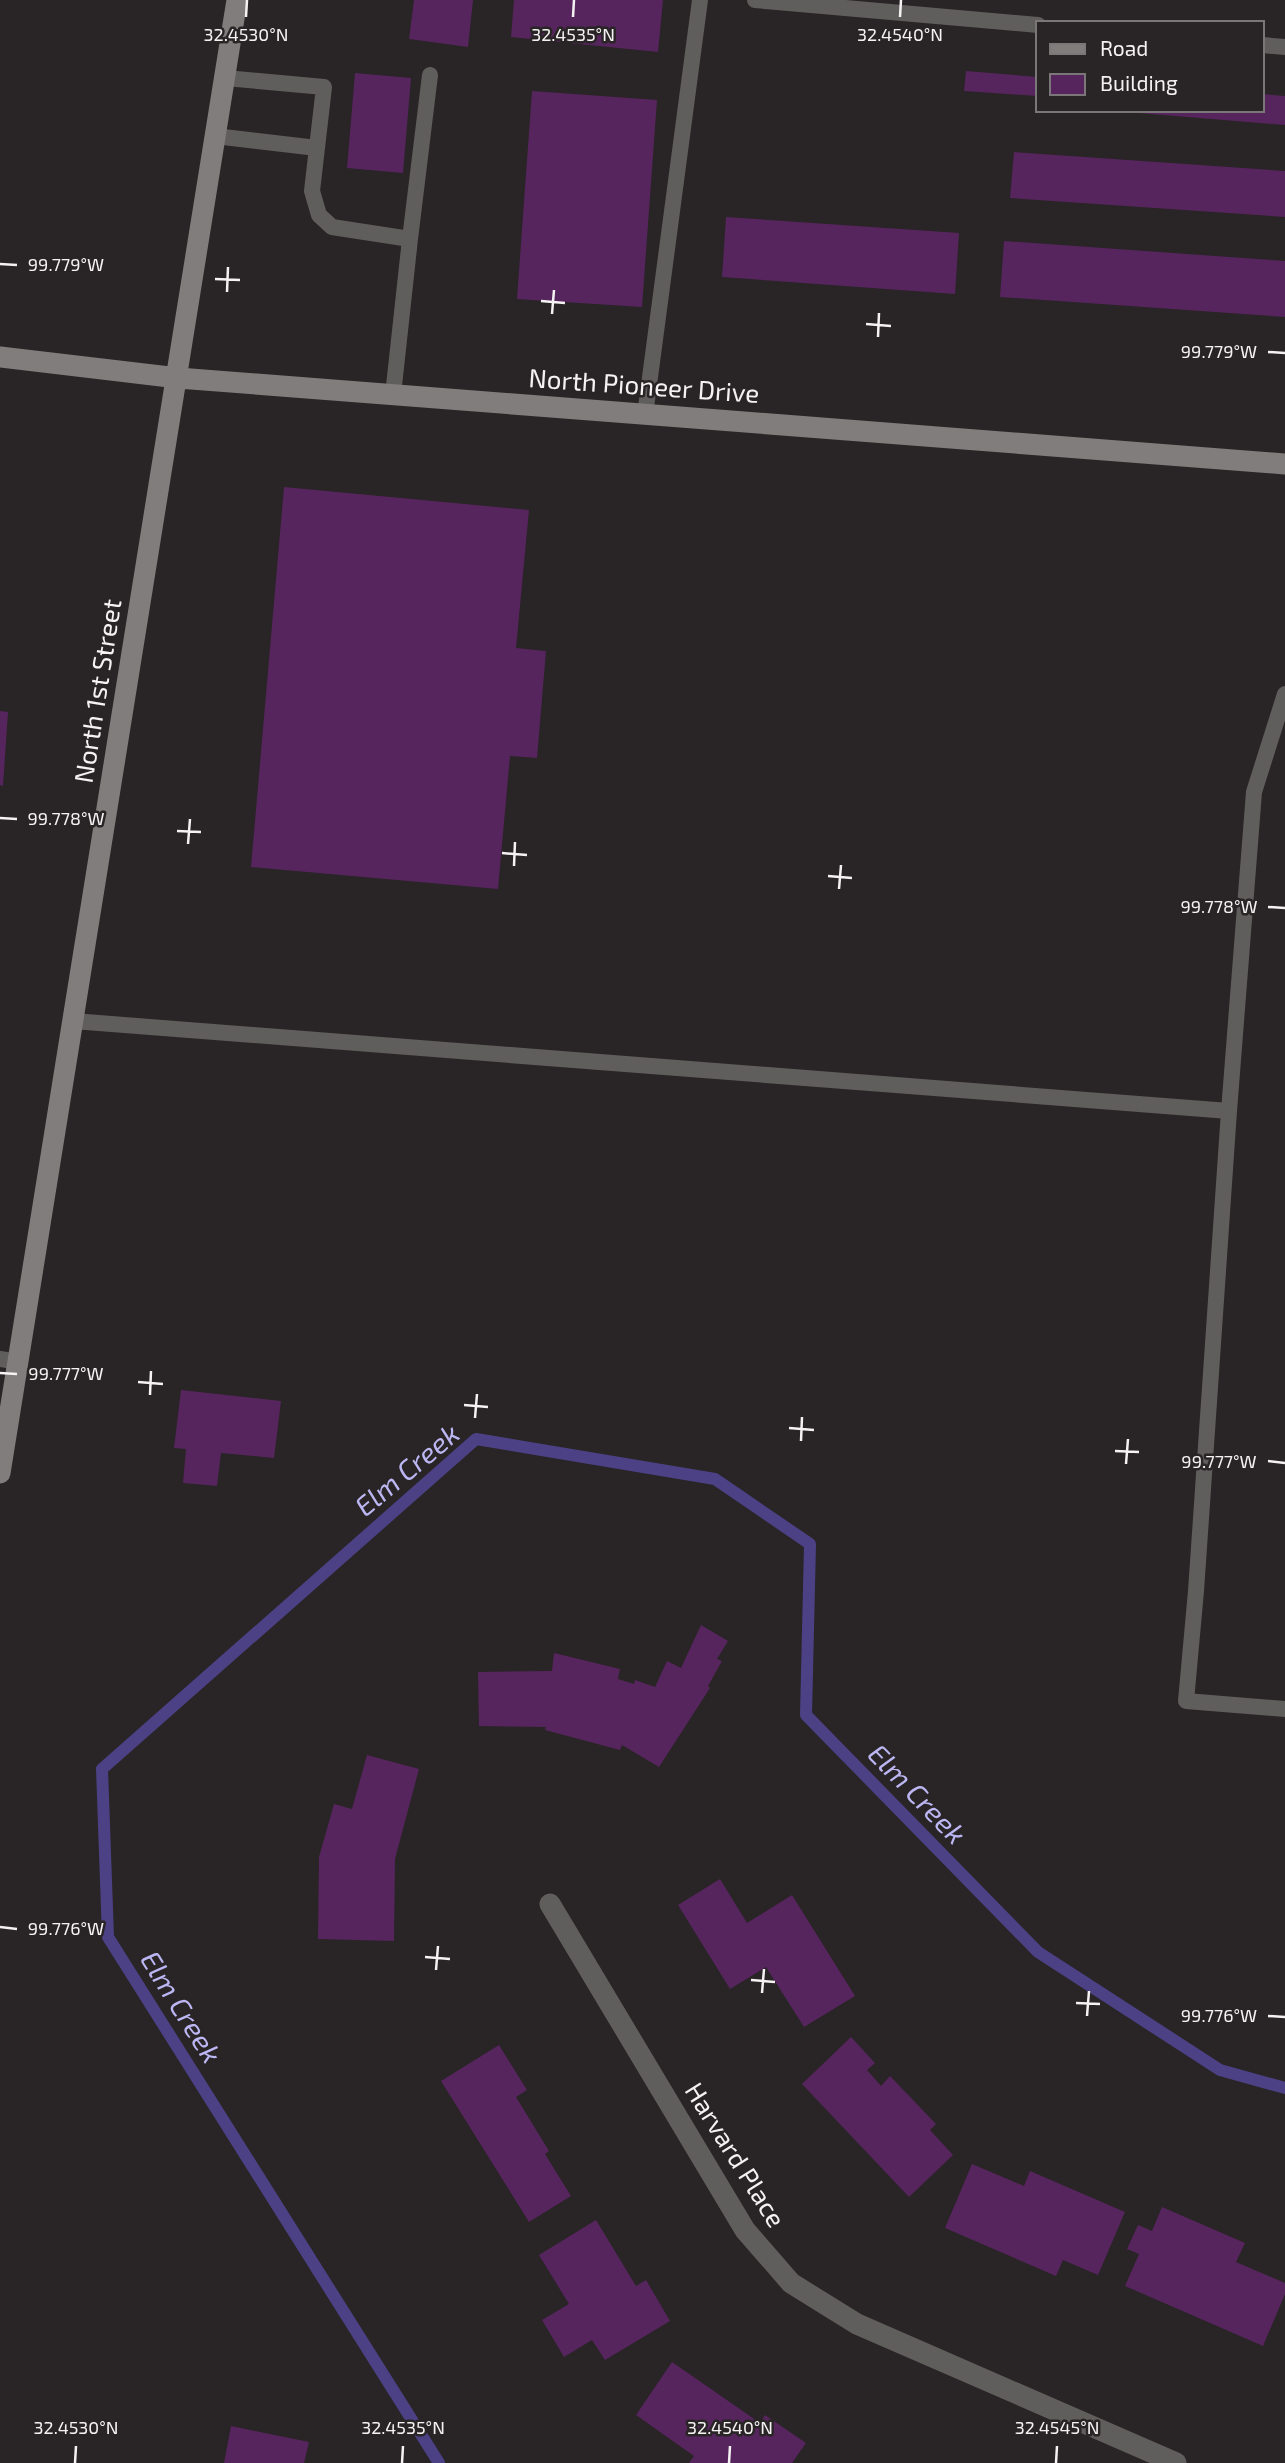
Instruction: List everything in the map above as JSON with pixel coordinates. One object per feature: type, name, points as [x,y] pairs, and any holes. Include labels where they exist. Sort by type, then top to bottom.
[{"type":"main road","name":"North 1st Street","points":[[0,1471],[9,1361],[73,1021],[237,0]]},
{"type":"main road","name":"North Pioneer Drive","points":[[0,357],[178,378],[1285,464]]},
{"type":"street","name":"Harvard Place","points":[[550,1904],[745,2230],[791,2283],[857,2324],[1176,2463]]},
{"type":"lane","points":[[645,415],[700,0]]},
{"type":"lane","points":[[755,0],[1036,25]]},
{"type":"lane","points":[[1264,44],[1285,47]]},
{"type":"lane","points":[[393,395],[430,75]]},
{"type":"lane","points":[[225,78],[324,87],[312,191],[319,215],[332,227],[410,239]]},
{"type":"lane","points":[[215,136],[317,148]]},
{"type":"lane","points":[[1285,694],[1254,792],[1186,1701],[1285,1709]]},
{"type":"lane","points":[[73,1021],[1229,1111]]},
{"type":"building","points":[[414,0],[473,0],[468,47],[409,39]]},
{"type":"building","points":[[514,0],[663,0],[658,52],[511,37]]},
{"type":"building","points":[[966,71],[1036,77],[1036,96],[964,91]]},
{"type":"building","points":[[355,73],[411,78],[403,173],[347,168]]},
{"type":"building","points":[[532,91],[657,100],[642,307],[517,299]]},
{"type":"building","points":[[1264,94],[1285,96],[1285,125],[1127,112],[1264,112]]},
{"type":"building","points":[[1014,152],[1285,171],[1285,217],[1010,198]]},
{"type":"building","points":[[726,217],[959,233],[955,294],[722,277]]},
{"type":"building","points":[[1004,241],[1285,261],[1285,317],[1000,297]]},
{"type":"building","points":[[284,487],[529,510],[516,648],[546,651],[537,758],[510,756],[498,889],[251,867]]},
{"type":"building","points":[[0,711],[8,712],[3,786],[0,785]]},
{"type":"building","points":[[181,1390],[281,1401],[274,1458],[221,1453],[217,1486],[183,1483],[186,1449],[174,1448]]},
{"type":"building","points":[[701,1625],[728,1641],[717,1659],[722,1661],[708,1686],[710,1688],[659,1767],[622,1745],[620,1750],[545,1730],[546,1727],[479,1726],[478,1672],[552,1671],[554,1653],[620,1669],[618,1679],[634,1684],[635,1680],[655,1687],[667,1661],[681,1668]]},
{"type":"building","points":[[367,1755],[419,1769],[395,1859],[394,1941],[318,1939],[319,1857],[334,1804],[352,1809]]},
{"type":"building","points":[[720,1879],[747,1923],[792,1895],[855,1996],[804,2027],[766,1967],[730,1989],[678,1905]]},
{"type":"building","points":[[851,2037],[875,2063],[867,2070],[881,2086],[890,2076],[936,2124],[930,2130],[953,2155],[909,2197],[802,2084]]},
{"type":"building","points":[[499,2045],[527,2090],[516,2097],[549,2151],[545,2154],[571,2196],[529,2222],[441,2081]]},
{"type":"building","points":[[972,2164],[1024,2186],[1030,2171],[1125,2212],[1098,2275],[1063,2260],[1056,2276],[945,2228]]},
{"type":"building","points":[[1162,2207],[1245,2243],[1236,2262],[1285,2283],[1285,2294],[1263,2346],[1125,2286],[1139,2254],[1127,2249],[1138,2225],[1152,2231]]},
{"type":"building","points":[[596,2220],[636,2286],[646,2280],[670,2321],[605,2360],[592,2340],[564,2357],[542,2320],[569,2304],[539,2255]]},
{"type":"building","points":[[672,2362],[760,2423],[765,2415],[806,2443],[792,2463],[689,2463],[694,2456],[636,2415]]},
{"type":"building","points":[[231,2426],[309,2442],[304,2463],[224,2463]]},
{"type":"waterway","name":"Elm Creek","points":[[439,2463],[108,1937],[102,1769],[476,1439],[715,1479],[810,1544],[806,1715],[1038,1952],[1220,2070],[1285,2088]]}]
